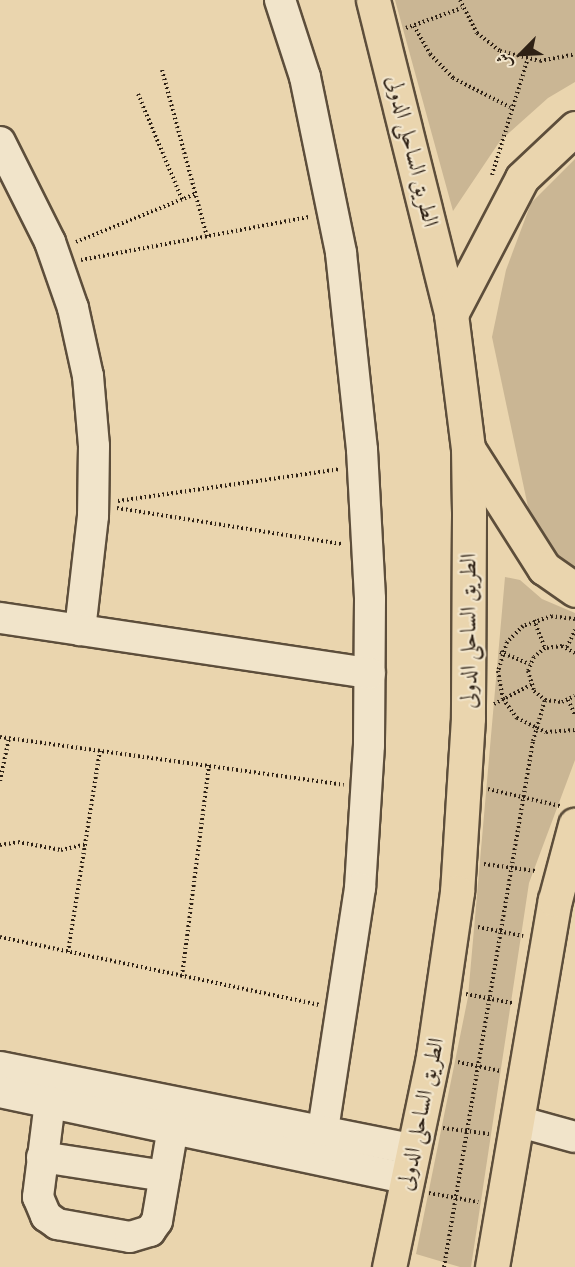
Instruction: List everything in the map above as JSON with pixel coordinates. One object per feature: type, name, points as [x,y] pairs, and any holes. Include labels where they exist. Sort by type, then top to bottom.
[{"type":"highway","name":"الطريق الساحلى الدولى","points":[[373,0],[451,314],[468,448],[468,718],[460,861],[444,990],[389,1267]]},
{"type":"highway","points":[[451,314],[522,178],[575,128]]},
{"type":"highway","points":[[468,448],[528,548],[573,604]]},
{"type":"highway","points":[[492,1267],[570,816]]},
{"type":"street","points":[[280,0],[305,77],[334,213],[349,314],[368,548],[370,673],[367,789],[344,1010],[320,1143]]},
{"type":"street","points":[[0,142],[56,258],[87,376],[94,447],[93,504],[80,630]]},
{"type":"street","points":[[0,618],[370,673]]},
{"type":"street","points":[[0,1066],[320,1143],[410,1160]]},
{"type":"street","points":[[0,1092],[173,1127],[320,1143]]},
{"type":"street","points":[[50,1102],[38,1197],[46,1216],[57,1224],[130,1237],[144,1235],[154,1227],[173,1127]]},
{"type":"street","points":[[515,1129],[575,1137]]},
{"type":"street","points":[[42,1157],[165,1176]]},
{"type":"path","points":[[460,0],[462,8],[487,43],[527,61],[554,61],[575,54]]},
{"type":"path","points":[[384,37],[462,8]]},
{"type":"path","points":[[414,26],[430,54],[453,78],[510,107]]},
{"type":"path","points":[[491,186],[510,107],[527,61]]},
{"type":"path","points":[[162,70],[207,237]]},
{"type":"path","points":[[138,94],[182,199]]},
{"type":"path","points":[[56,258],[195,194]]},
{"type":"path","points":[[56,258],[207,237],[334,213]]},
{"type":"path","points":[[93,504],[363,465]]},
{"type":"path","points":[[93,504],[368,548]]},
{"type":"path","points":[[573,604],[534,620],[514,633],[502,653],[498,681],[503,699],[517,718],[536,729],[575,730]]},
{"type":"path","points":[[534,620],[545,648]]},
{"type":"path","points":[[567,647],[575,630]]},
{"type":"path","points":[[468,638],[530,664]]},
{"type":"path","points":[[575,653],[567,647],[545,648],[530,664],[531,685],[545,700],[568,700],[575,696]]},
{"type":"path","points":[[468,718],[531,685]]},
{"type":"path","points":[[444,1267],[523,797],[536,729],[545,700]]},
{"type":"path","points":[[568,700],[575,715]]},
{"type":"path","points":[[0,737],[367,789]]},
{"type":"path","points":[[0,781],[9,738]]},
{"type":"path","points":[[68,952],[100,750]]},
{"type":"path","points":[[182,975],[209,765]]},
{"type":"path","points":[[466,783],[523,797],[570,816]]},
{"type":"path","points":[[0,845],[18,842],[62,850],[86,844]]},
{"type":"path","points":[[460,861],[561,874]]},
{"type":"path","points":[[453,923],[548,941]]},
{"type":"path","points":[[0,938],[344,1010]]},
{"type":"path","points":[[444,990],[536,1008]]},
{"type":"path","points":[[432,1057],[525,1076]]},
{"type":"path","points":[[502,1207],[455,1198],[410,1160],[467,1131],[515,1129]]},
{"type":"shaded area","points":[[395,0],[575,0],[575,82],[548,98],[500,141],[453,211]]},
{"type":"shaded area","points":[[575,159],[575,580],[535,540],[492,337],[506,270],[531,203]]},
{"type":"shaded area","points":[[505,577],[520,580],[542,599],[575,613],[575,760],[529,883],[471,1267],[460,1267],[416,1254],[468,997]]}]
